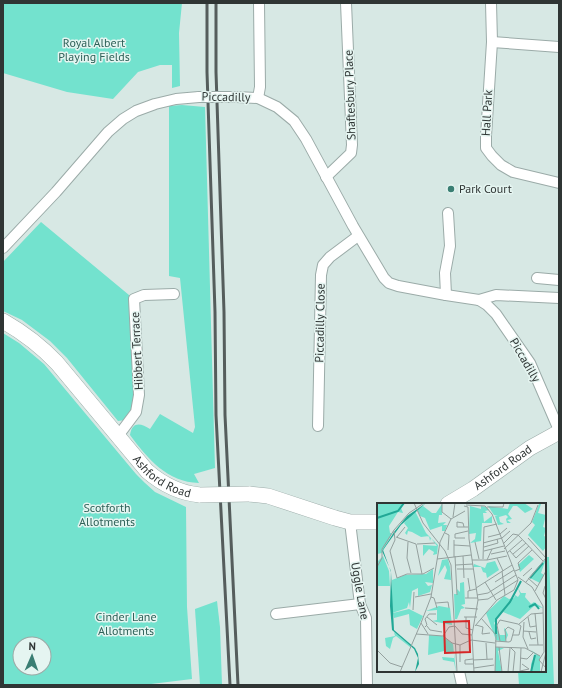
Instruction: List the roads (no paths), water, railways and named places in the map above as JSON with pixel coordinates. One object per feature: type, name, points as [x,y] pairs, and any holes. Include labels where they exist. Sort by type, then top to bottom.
[{"type":"street","points":[[258,98],[260,87],[259,3]]},
{"type":"street","name":"Shaftesbury Place","points":[[326,177],[351,153],[352,145],[346,3]]},
{"type":"street","name":"Hall Park","points":[[491,3],[492,42],[486,148],[492,156],[513,172],[559,184]]},
{"type":"street","points":[[492,42],[559,47]]},
{"type":"street","name":"Piccadilly","points":[[3,248],[56,192],[108,132],[123,119],[136,111],[155,104],[176,99],[238,96],[258,98],[277,107],[294,121],[306,139],[358,236],[384,278],[389,283],[398,286],[479,300],[487,304],[496,314],[530,363],[559,431]]},
{"type":"street","points":[[446,295],[445,273],[450,246],[448,213]]},
{"type":"street","name":"Piccadilly Close","points":[[318,426],[321,275],[324,265],[330,257],[358,236]]},
{"type":"street","points":[[538,278],[559,280]]},
{"type":"street","name":"Hibbert Terrace","points":[[118,436],[136,412],[139,395],[134,300],[144,295],[174,294]]},
{"type":"street","name":"Piccadilly","points":[[479,300],[496,295],[559,298]]},
{"type":"street","name":"Ashford Road","points":[[3,321],[26,334],[46,351],[147,471],[165,484],[178,490],[200,495],[248,494],[268,496],[350,522],[377,522]]},
{"type":"street","name":"Ashford Road","points":[[450,503],[473,489],[530,448],[559,431]]},
{"type":"street","name":"Uggle Lane","points":[[350,522],[360,604],[366,618],[367,685]]},
{"type":"street","points":[[276,614],[360,604]]},
{"type":"street","points":[[459,672],[462,685]]},
{"type":"railway","points":[[207,3],[207,72],[215,312],[216,415],[230,685]]},
{"type":"railway","points":[[216,3],[216,72],[224,312],[225,415],[238,685]]},
{"type":"place","name":"Park Court","points":[[451,189]]},
{"type":"park label","name":"Royal Albert Playing Fields","points":[[94,50]]},
{"type":"park label","name":"Scotforth Allotments","points":[[107,515]]},
{"type":"park label","name":"Cinder Lane Allotments","points":[[126,624]]}]
